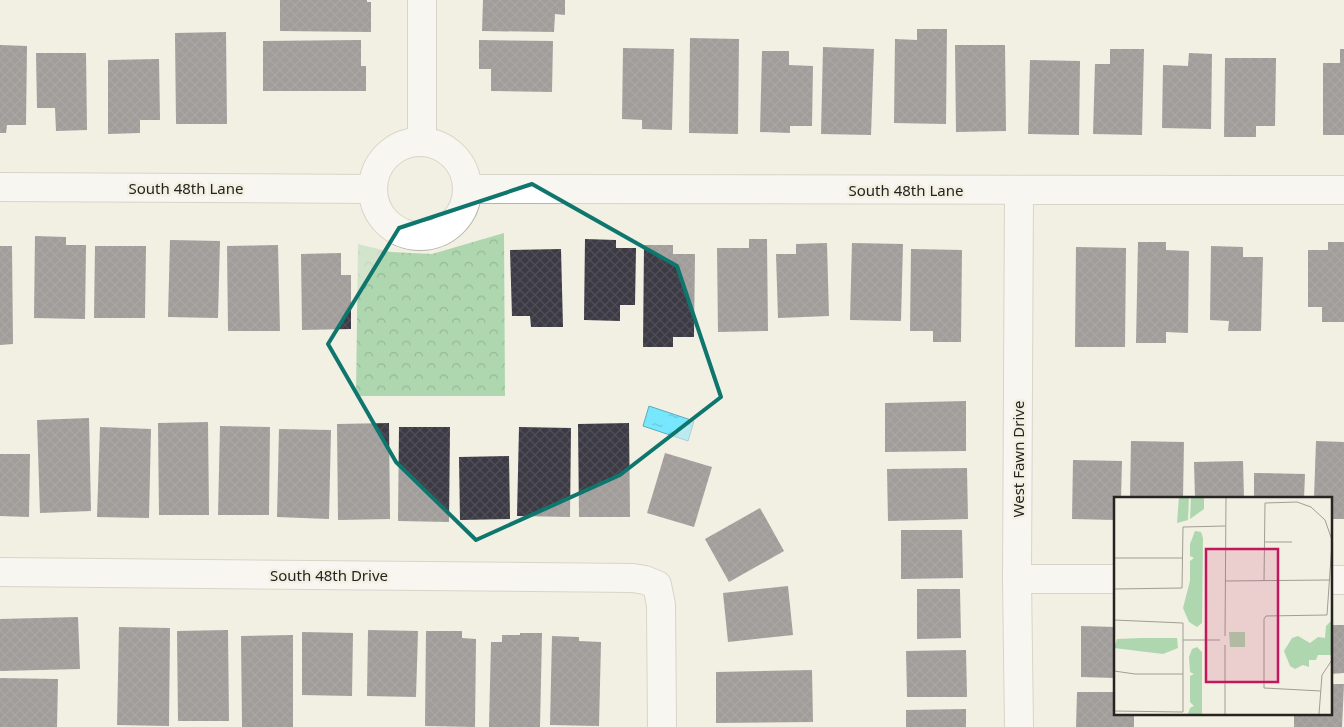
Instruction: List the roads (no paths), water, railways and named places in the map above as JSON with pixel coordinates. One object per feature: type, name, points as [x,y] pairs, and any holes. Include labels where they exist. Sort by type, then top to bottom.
[{"type":"street","points":[[422,0],[422,141]]},
{"type":"street","points":[[422,141],[436,144],[449,151],[459,162],[466,175],[466,202],[461,213],[444,230],[432,235],[408,235],[386,222],[379,213],[374,202],[374,178],[377,168],[383,159],[400,146],[422,141]]},
{"type":"street","name":"South 48th Lane","points":[[0,187],[373,189]]},
{"type":"street","name":"South 48th Lane","points":[[467,189],[1344,190]]},
{"type":"street","name":"West Fawn Drive","points":[[1019,190],[1019,727]]},
{"type":"street","name":"South 48th Drive","points":[[0,572],[633,578],[645,580],[657,585],[661,604],[662,727]]},
{"type":"street","points":[[1018,579],[1114,579]]},
{"type":"water","points":[[649,406],[694,421],[688,441],[643,426]]}]
